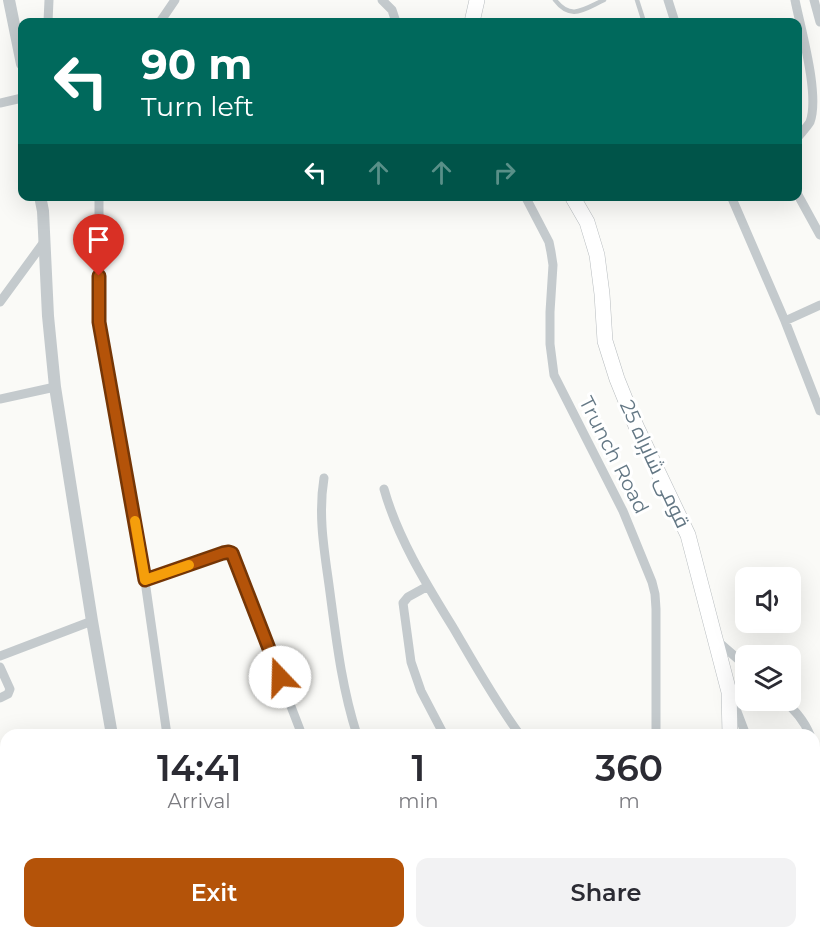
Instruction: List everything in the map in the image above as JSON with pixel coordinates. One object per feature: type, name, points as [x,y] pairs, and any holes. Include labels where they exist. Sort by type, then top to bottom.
[{"type":"highway","points":[[473,18],[477,0]]},
{"type":"highway","name":"قومی شاہراہ 25","points":[[575,201],[587,222],[597,255],[605,341],[617,379],[636,426],[688,535],[729,692],[730,729]]},
{"type":"street","points":[[9,0],[18,44]]},
{"type":"street","points":[[48,18],[49,0]]},
{"type":"street","points":[[163,18],[175,0]]},
{"type":"street","points":[[382,0],[392,10],[395,18]]},
{"type":"street","points":[[668,0],[674,18]]},
{"type":"street","points":[[795,0],[799,18]]},
{"type":"street","points":[[814,0],[820,21]]},
{"type":"street","points":[[802,30],[813,82],[814,102],[810,123],[802,132]]},
{"type":"street","points":[[0,103],[18,99]]},
{"type":"street","points":[[41,201],[48,316],[56,387],[111,729]]},
{"type":"street","points":[[99,201],[99,322],[145,580],[166,729]]},
{"type":"street","name":"Trunch Road","points":[[528,201],[549,242],[553,265],[550,344],[554,375],[623,511],[655,594],[656,729]]},
{"type":"street","points":[[733,201],[820,411]]},
{"type":"street","points":[[801,201],[820,235]]},
{"type":"street","points":[[0,302],[44,242]]},
{"type":"street","points":[[784,321],[820,305]]},
{"type":"street","points":[[0,399],[56,387]]},
{"type":"street","points":[[324,478],[321,498],[322,525],[338,657],[355,729]]},
{"type":"street","points":[[384,489],[395,523],[428,586],[516,729]]},
{"type":"street","points":[[145,580],[223,553],[232,553],[300,729]]},
{"type":"street","points":[[428,586],[408,597],[403,603],[411,662],[421,691],[441,729]]},
{"type":"street","points":[[0,656],[92,621]]},
{"type":"street","points":[[715,638],[735,656]]},
{"type":"street","points":[[0,667],[10,689],[0,698]]},
{"type":"street","points":[[729,692],[744,729]]},
{"type":"street","points":[[796,711],[808,729]]},
{"type":"lane","points":[[555,0],[564,10],[572,12],[578,12],[604,0]]},
{"type":"lane","points":[[637,0],[643,18]]},
{"type":"slow traffic","points":[[135,521],[145,580],[189,565]]},
{"type":"route","points":[[99,276],[99,322],[145,580],[223,553],[232,553],[280,677]]}]
